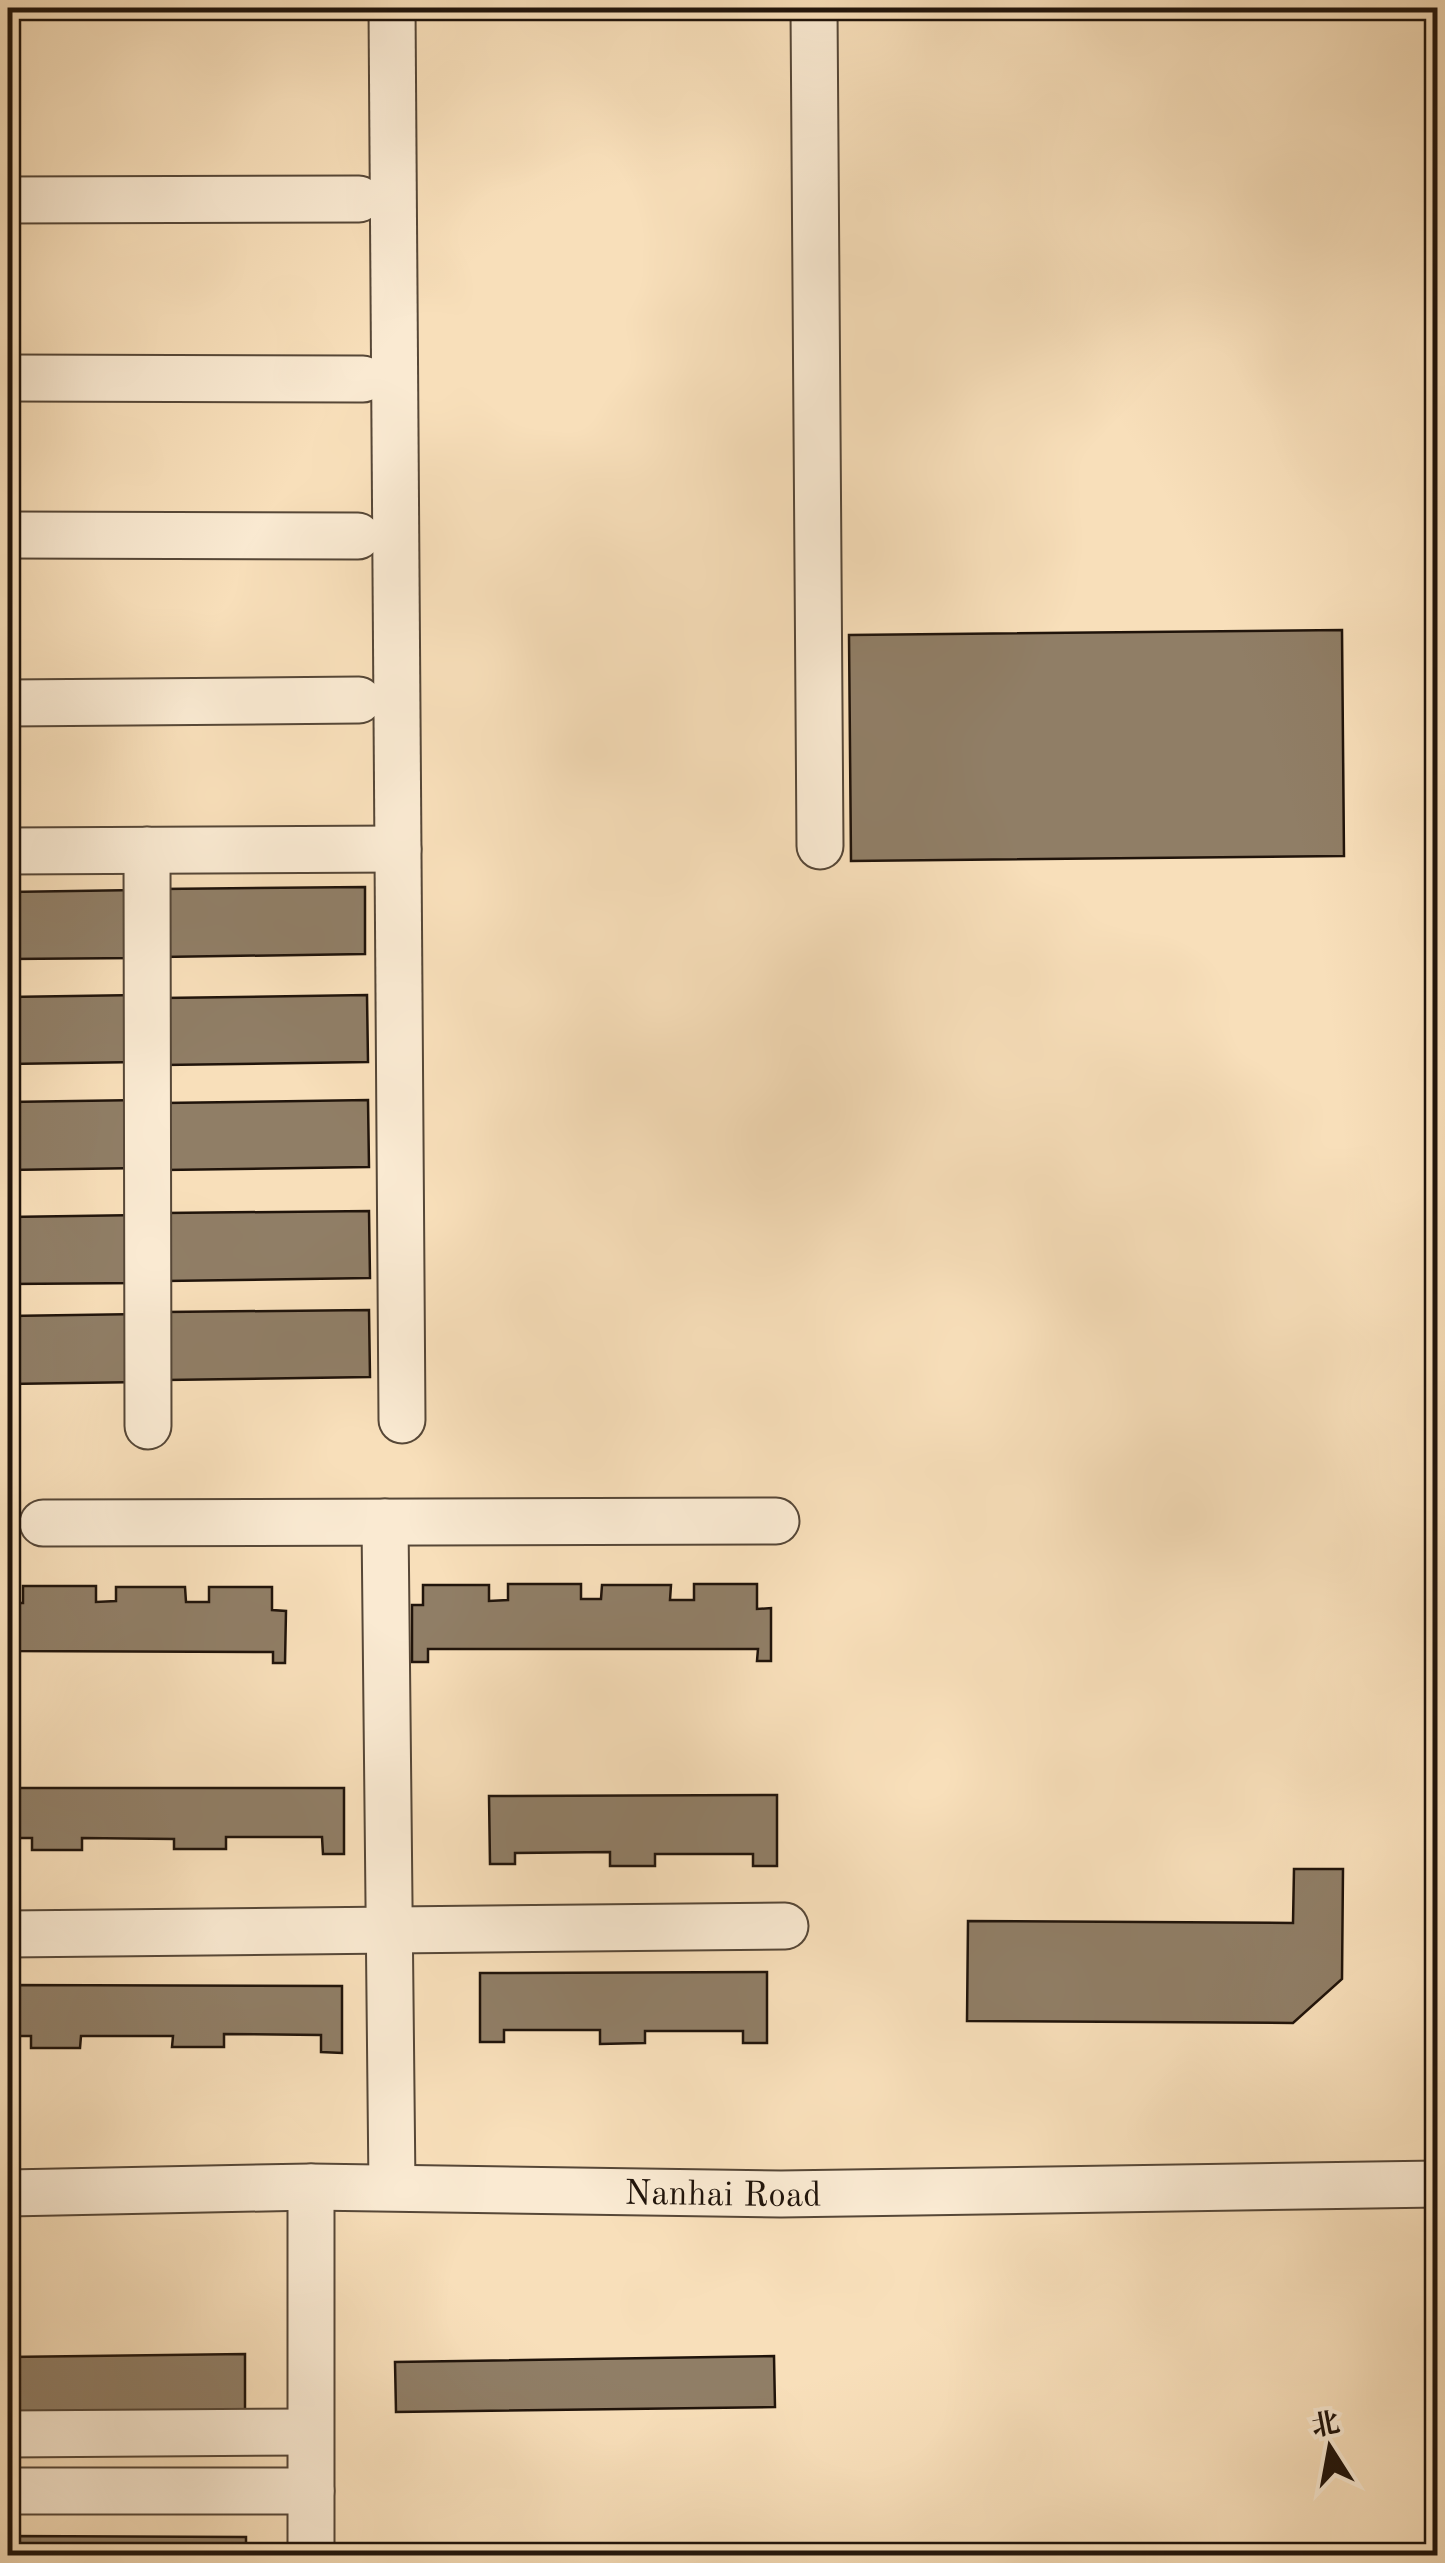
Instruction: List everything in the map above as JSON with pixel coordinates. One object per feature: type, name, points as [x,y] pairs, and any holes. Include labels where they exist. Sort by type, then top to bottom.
[{"type":"street","points":[[392,8],[402,1420]]},
{"type":"street","points":[[814,8],[820,846]]},
{"type":"street","points":[[8,200],[359,199]]},
{"type":"street","points":[[8,378],[363,379]]},
{"type":"street","points":[[8,535],[358,536]]},
{"type":"street","points":[[8,702],[359,700]]},
{"type":"street","points":[[8,851],[398,849]]},
{"type":"street","points":[[147,850],[148,1426]]},
{"type":"street","points":[[43,1523],[776,1521]]},
{"type":"street","points":[[385,1522],[392,2187]]},
{"type":"street","points":[[8,1934],[785,1926]]},
{"type":"street","name":"Nanhai Road","points":[[8,2192],[311,2186],[781,2194],[1438,2184]]},
{"type":"street","points":[[311,2186],[311,2556]]},
{"type":"street","points":[[8,2434],[310,2432]]},
{"type":"street","points":[[8,2491],[311,2491]]},
{"type":"path","points":[[1430,8],[1438,393]]},
{"type":"building","points":[[1342,630],[1344,856],[851,861],[849,635]]},
{"type":"building","points":[[365,887],[365,954],[161,957],[160,889]]},
{"type":"building","points":[[138,890],[139,958],[8,959],[8,892]]},
{"type":"building","points":[[138,995],[139,1062],[8,1064],[8,997]]},
{"type":"building","points":[[367,995],[368,1062],[164,1065],[163,998]]},
{"type":"building","points":[[141,1100],[142,1168],[8,1170],[8,1102]]},
{"type":"building","points":[[368,1100],[369,1167],[165,1170],[164,1103]]},
{"type":"building","points":[[369,1211],[370,1278],[166,1281],[165,1213]]},
{"type":"building","points":[[141,1215],[142,1283],[8,1284],[8,1217]]},
{"type":"building","points":[[369,1310],[370,1377],[166,1380],[165,1312]]},
{"type":"building","points":[[141,1314],[142,1382],[8,1384],[8,1316]]},
{"type":"building","points":[[508,1584],[581,1584],[581,1599],[601,1599],[602,1585],[671,1585],[670,1600],[694,1600],[694,1584],[757,1584],[757,1609],[771,1608],[771,1661],[757,1661],[758,1649],[428,1649],[428,1662],[412,1662],[412,1605],[423,1605],[423,1585],[489,1585],[489,1601],[508,1600]]},
{"type":"building","points":[[23,1586],[96,1586],[96,1602],[116,1601],[116,1587],[185,1587],[186,1602],[209,1602],[209,1587],[272,1587],[272,1610],[286,1611],[285,1663],[273,1663],[273,1652],[8,1651],[8,1603],[23,1603]]},
{"type":"building","points":[[8,1788],[344,1788],[344,1854],[323,1854],[322,1837],[226,1837],[226,1849],[174,1849],[174,1839],[82,1838],[82,1850],[32,1850],[32,1838],[8,1838]]},
{"type":"building","points":[[777,1795],[777,1866],[753,1866],[753,1854],[655,1854],[655,1866],[610,1866],[610,1852],[515,1853],[515,1864],[490,1864],[489,1796]]},
{"type":"building","points":[[1294,1869],[1343,1869],[1342,1979],[1293,2023],[967,2021],[968,1921],[1293,1923]]},
{"type":"building","points":[[767,1972],[767,2043],[743,2043],[743,2031],[645,2031],[645,2043],[600,2044],[600,2030],[504,2030],[504,2042],[480,2042],[480,1973]]},
{"type":"building","points":[[8,1985],[342,1986],[342,2053],[321,2052],[321,2035],[224,2034],[224,2047],[172,2047],[173,2036],[81,2036],[80,2048],[31,2048],[31,2036],[8,2036]]},
{"type":"building","points":[[245,2354],[245,2417],[8,2419],[8,2357]]},
{"type":"building","points":[[774,2356],[775,2407],[396,2412],[395,2362]]},
{"type":"building","points":[[8,2536],[246,2537],[246,2556],[8,2556]]}]
